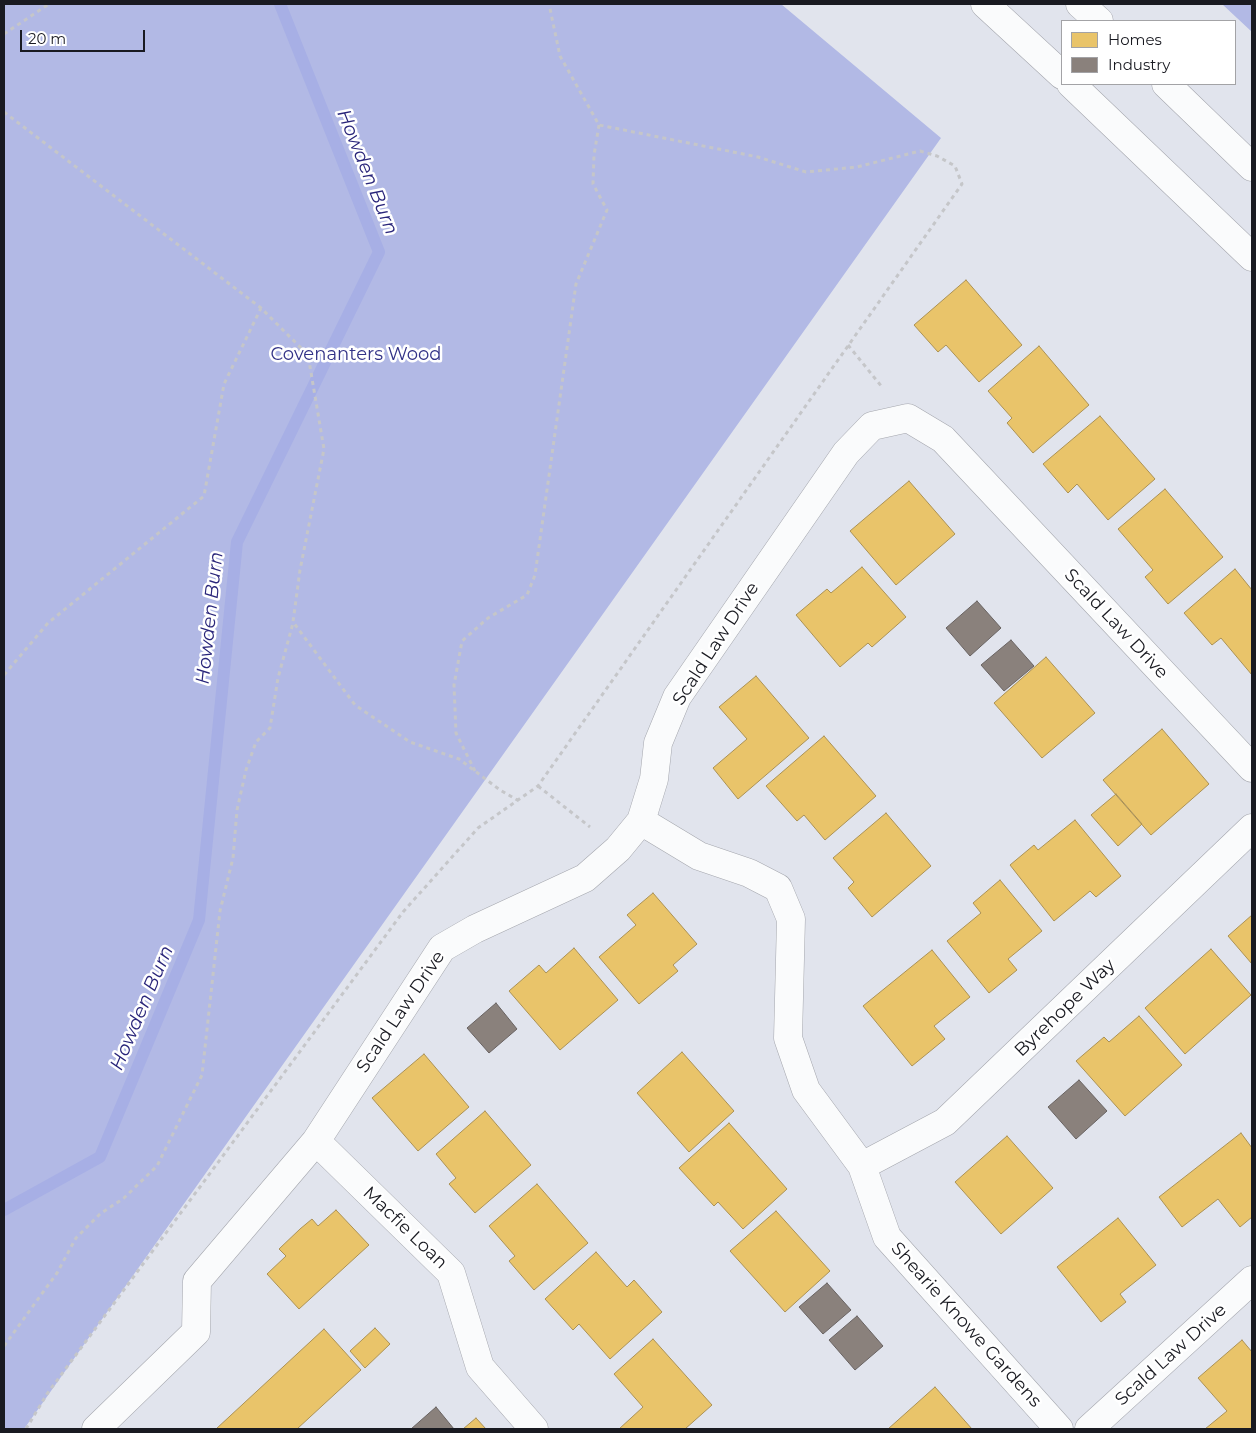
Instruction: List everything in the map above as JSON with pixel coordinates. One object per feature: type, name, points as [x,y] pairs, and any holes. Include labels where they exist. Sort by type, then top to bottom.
[{"type":"main road","points":[[985,4],[1061,75]]},
{"type":"main road","points":[[1080,4],[1098,20]]},
{"type":"main road","points":[[1072,85],[1252,257]]},
{"type":"main road","points":[[1167,85],[1252,167]]},
{"type":"main road","name":"Scald Law Drive","points":[[96,1429],[196,1332],[198,1281],[316,1140],[442,948],[475,929],[585,878],[618,849],[641,821],[654,779],[658,743],[677,697],[846,453],[872,426],[908,418],[943,439],[1252,768]]},
{"type":"main road","name":"Shearie Knowe Gardens","points":[[641,821],[699,856],[749,873],[778,888],[791,919],[788,1038],[806,1090],[862,1166],[888,1237],[1060,1429]]},
{"type":"main road","name":"Byrehope Way","points":[[862,1166],[945,1122],[1252,828]]},
{"type":"main road","name":"Macfie Loan","points":[[316,1140],[450,1273],[480,1367],[534,1429]]},
{"type":"main road","name":"Scald Law Drive","points":[[1089,1429],[1252,1280]]},
{"type":"path","points":[[4,34],[49,4]]},
{"type":"path","points":[[475,771],[456,734],[454,686],[462,641],[488,618],[527,595],[534,575],[576,284],[607,210],[593,184],[594,155],[599,125],[560,56],[549,4]]},
{"type":"path","points":[[4,112],[260,308],[308,355],[324,449],[300,570],[293,622],[278,678],[270,728],[256,742],[246,770],[237,810],[233,858],[220,911],[202,1075],[156,1166],[124,1198],[100,1214],[76,1238],[57,1273],[4,1346]]},
{"type":"path","points":[[27,1429],[53,1386],[402,912],[478,828],[538,786],[962,184],[955,166],[937,156],[920,151],[857,167],[806,172],[758,157],[599,125]]},
{"type":"path","points":[[4,675],[48,623],[204,496],[224,384],[260,308]]},
{"type":"path","points":[[848,344],[908,418]]},
{"type":"path","points":[[293,622],[355,705],[410,742],[459,759],[519,801]]},
{"type":"path","points":[[538,786],[618,849]]},
{"type":"green space","name":"Covenanters Wood","points":[[4,4],[781,4],[941,138],[24,1429],[4,1429]]},
{"type":"green space","points":[[1222,4],[1252,4],[1252,32]]},
{"type":"building: Homes","points":[[966,280],[1022,345],[979,382],[946,345],[938,352],[914,325]]},
{"type":"building: Homes","points":[[1039,346],[1089,405],[1033,453],[1007,423],[1012,418],[988,391]]},
{"type":"building: Homes","points":[[1100,416],[1155,479],[1108,520],[1077,484],[1068,493],[1043,464]]},
{"type":"building: Homes","points":[[909,481],[955,534],[896,585],[850,531]]},
{"type":"building: Homes","points":[[1165,489],[1223,557],[1168,604],[1145,577],[1153,570],[1118,529]]},
{"type":"building: Homes","points":[[862,567],[906,617],[872,647],[868,643],[840,667],[796,615],[827,589],[831,593]]},
{"type":"building: Homes","points":[[1235,569],[1252,590],[1252,675],[1221,638],[1212,645],[1184,613]]},
{"type":"building: Homes","points":[[1046,657],[1095,713],[1042,758],[994,703]]},
{"type":"building: Homes","points":[[756,676],[809,738],[738,799],[713,768],[747,739],[719,707]]},
{"type":"building: Homes","points":[[1162,729],[1209,784],[1151,835],[1103,780]]},
{"type":"building: Homes","points":[[824,736],[876,796],[825,840],[804,815],[797,821],[766,786]]},
{"type":"building: Homes","points":[[1116,794],[1142,824],[1118,846],[1091,815]]},
{"type":"building: Homes","points":[[886,813],[931,866],[872,917],[848,888],[854,882],[833,858]]},
{"type":"building: Homes","points":[[1075,820],[1121,876],[1096,897],[1090,891],[1054,921],[1010,865],[1034,845],[1038,850]]},
{"type":"building: Homes","points":[[1000,880],[1042,931],[1008,959],[1017,970],[989,993],[947,941],[981,913],[973,903]]},
{"type":"building: Homes","points":[[653,893],[697,944],[673,965],[678,971],[639,1004],[599,957],[636,925],[627,915]]},
{"type":"building: Homes","points":[[1252,915],[1252,964],[1228,936]]},
{"type":"building: Homes","points":[[574,948],[618,1000],[560,1050],[509,991],[539,965],[546,973]]},
{"type":"building: Homes","points":[[1211,949],[1251,995],[1185,1054],[1145,1008]]},
{"type":"building: Homes","points":[[932,950],[970,997],[934,1026],[945,1039],[912,1066],[863,1006]]},
{"type":"building: Homes","points":[[1139,1016],[1182,1065],[1125,1116],[1076,1061],[1104,1037],[1109,1042]]},
{"type":"building: Homes","points":[[682,1052],[734,1111],[689,1152],[637,1093]]},
{"type":"building: Homes","points":[[424,1054],[469,1107],[418,1151],[372,1098]]},
{"type":"building: Homes","points":[[485,1111],[531,1165],[475,1213],[449,1184],[456,1178],[436,1154]]},
{"type":"building: Homes","points":[[729,1123],[787,1189],[743,1229],[718,1202],[714,1206],[679,1168]]},
{"type":"building: Homes","points":[[1241,1133],[1252,1148],[1252,1217],[1240,1227],[1218,1199],[1182,1227],[1159,1197]]},
{"type":"building: Homes","points":[[1007,1136],[1053,1188],[1001,1234],[955,1182]]},
{"type":"building: Homes","points":[[537,1184],[588,1243],[534,1290],[509,1261],[515,1256],[489,1226]]},
{"type":"building: Homes","points":[[336,1210],[369,1245],[299,1309],[267,1274],[286,1256],[279,1249],[300,1229],[312,1219],[318,1226]]},
{"type":"building: Homes","points":[[776,1211],[830,1271],[785,1312],[730,1251]]},
{"type":"building: Homes","points":[[1118,1218],[1156,1265],[1120,1294],[1126,1302],[1101,1322],[1057,1267]]},
{"type":"building: Homes","points":[[596,1252],[627,1287],[634,1280],[662,1312],[610,1359],[579,1324],[573,1330],[545,1299]]},
{"type":"building: Homes","points":[[375,1328],[390,1344],[365,1368],[350,1351]]},
{"type":"building: Homes","points":[[324,1329],[361,1370],[297,1429],[216,1429]]},
{"type":"building: Homes","points":[[653,1339],[712,1405],[685,1429],[619,1429],[643,1407],[614,1374]]},
{"type":"building: Homes","points":[[1242,1340],[1252,1352],[1252,1429],[1205,1429],[1227,1411],[1198,1378]]},
{"type":"building: Homes","points":[[935,1387],[972,1429],[888,1429]]},
{"type":"building: Homes","points":[[476,1418],[486,1429],[463,1429]]},
{"type":"building: Industry","points":[[977,601],[1001,628],[970,656],[946,628]]},
{"type":"building: Industry","points":[[1011,640],[1034,666],[1004,691],[981,665]]},
{"type":"building: Industry","points":[[496,1003],[517,1029],[489,1053],[467,1028]]},
{"type":"building: Industry","points":[[1079,1080],[1107,1111],[1076,1139],[1048,1107]]},
{"type":"building: Industry","points":[[827,1283],[851,1310],[823,1334],[799,1307]]},
{"type":"building: Industry","points":[[857,1316],[883,1346],[855,1370],[829,1340]]},
{"type":"building: Industry","points":[[436,1407],[454,1429],[411,1429]]},
{"type":"waterway","name":"Howden Burn","points":[[4,1210],[100,1157],[199,920],[237,542],[379,252],[280,4]]}]
